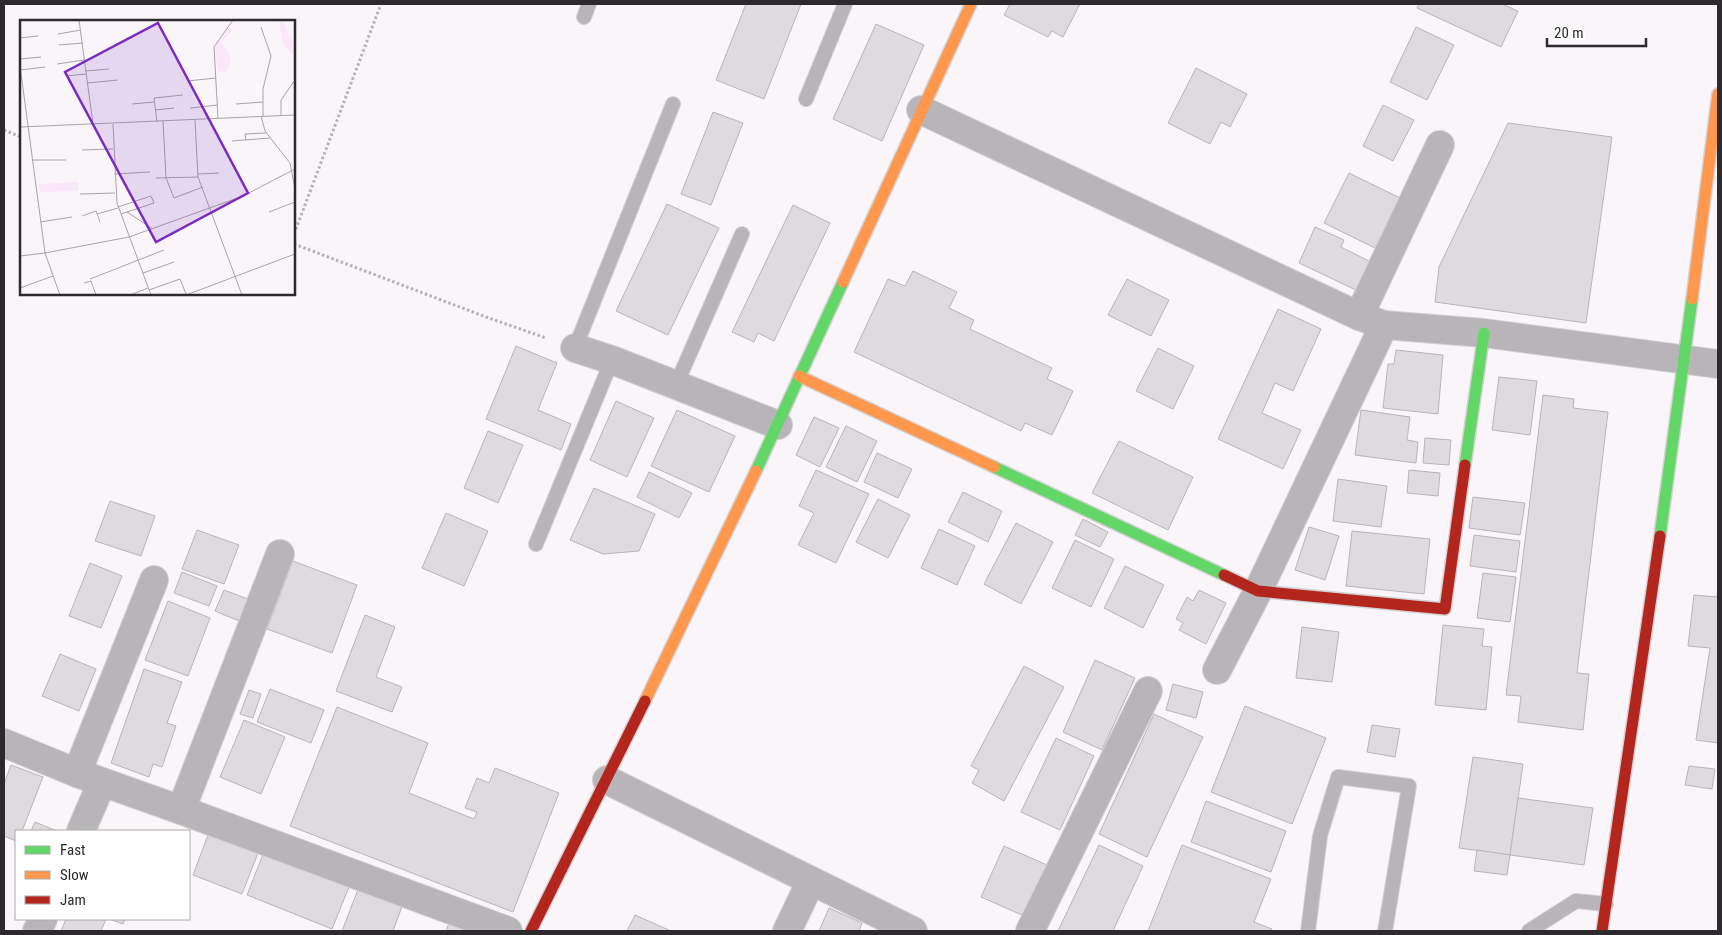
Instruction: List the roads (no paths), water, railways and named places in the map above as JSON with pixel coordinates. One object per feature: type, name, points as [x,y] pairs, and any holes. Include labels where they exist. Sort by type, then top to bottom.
[{"type":"street","points":[[531,931],[607,780],[778,425],[971,4]]},
{"type":"street","points":[[1602,931],[1684,360],[1718,94]]},
{"type":"street","points":[[922,110],[1372,321],[1484,333],[1718,364]]},
{"type":"street","points":[[1217,670],[1258,591],[1372,321],[1440,145]]},
{"type":"street","points":[[799,376],[1258,591],[1445,609],[1484,333]]},
{"type":"street","points":[[575,348],[612,360],[778,425]]},
{"type":"street","points":[[181,810],[280,554]]},
{"type":"street","points":[[77,773],[154,580]]},
{"type":"street","points":[[1030,931],[1148,691]]},
{"type":"street","points":[[4,743],[77,773],[508,931]]},
{"type":"street","points":[[607,780],[913,931]]},
{"type":"street","points":[[81,830],[102,782]]},
{"type":"street","points":[[787,931],[811,881]]},
{"type":"lane","points":[[806,99],[845,4]]},
{"type":"lane","points":[[575,348],[673,104]]},
{"type":"lane","points":[[676,385],[742,234]]},
{"type":"lane","points":[[536,544],[612,360]]},
{"type":"lane","points":[[1308,931],[1320,836],[1338,777],[1409,786],[1384,931]]},
{"type":"lane","points":[[1529,931],[1576,901],[1606,904]]}]
